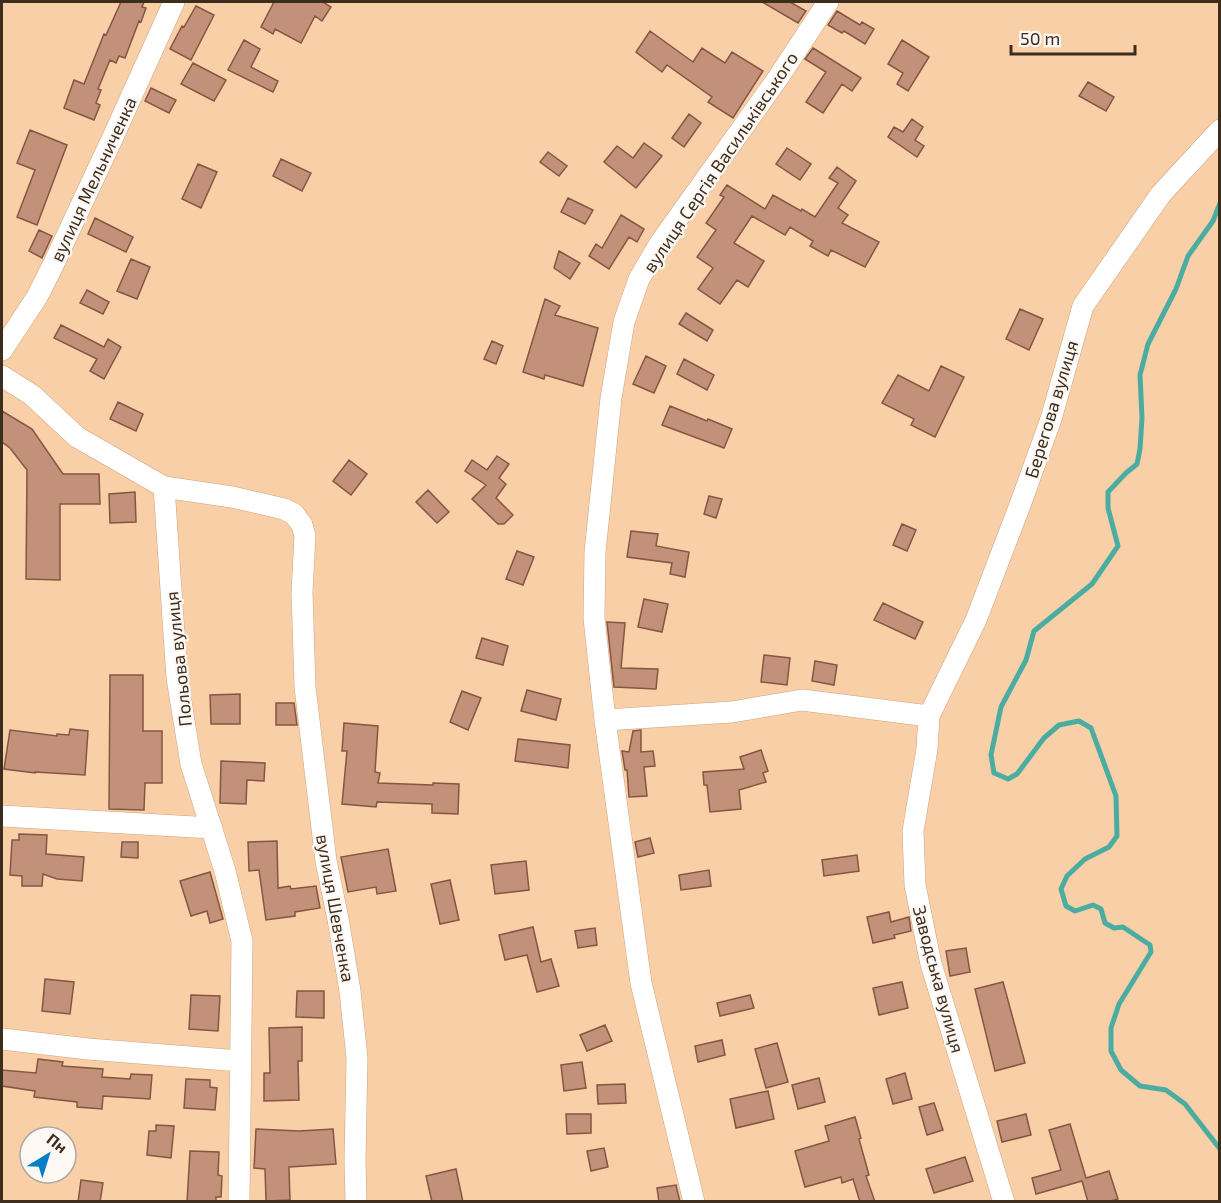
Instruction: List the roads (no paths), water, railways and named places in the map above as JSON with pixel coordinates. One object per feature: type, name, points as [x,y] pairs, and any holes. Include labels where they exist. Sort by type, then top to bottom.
[{"type":"street","name":"вулиця Мельниченка","points":[[2,350],[37,297],[54,263],[174,2]]},
{"type":"street","name":"вулиця Сергія Васильківського","points":[[605,720],[594,618],[595,552],[611,398],[624,322],[639,279],[660,243],[778,78],[828,2]]},
{"type":"street","name":"Берегова вулиця","points":[[929,716],[976,620],[1020,505],[1051,419],[1083,306],[1161,194],[1220,130]]},
{"type":"street","points":[[2,376],[32,395],[77,437],[164,487]]},
{"type":"street","name":"вулиця Шевченка","points":[[164,487],[284,508],[294,514],[302,525],[305,536],[302,592],[305,687],[326,861],[350,991],[357,1058],[356,1202]]},
{"type":"street","name":"Польова вулиця","points":[[164,487],[177,678],[191,764],[225,871],[242,941],[239,1202]]},
{"type":"street","points":[[694,1202],[641,983],[605,720],[732,712],[802,700],[929,716]]},
{"type":"street","name":"Заводська вулиця","points":[[929,716],[927,750],[914,831],[915,885],[931,964],[1005,1202]]},
{"type":"street","points":[[2,816],[212,828]]},
{"type":"street","points":[[2,1039],[240,1062]]},
{"type":"waterway","points":[[1220,203],[1213,221],[1188,256],[1176,289],[1148,344],[1140,375],[1142,418],[1137,464],[1108,492],[1108,508],[1118,546],[1092,584],[1034,631],[1026,660],[1001,707],[991,755],[994,773],[1008,779],[1017,774],[1044,738],[1059,725],[1079,721],[1091,728],[1116,796],[1117,836],[1109,847],[1085,859],[1067,876],[1061,889],[1066,906],[1075,911],[1093,905],[1101,909],[1105,923],[1114,928],[1123,927],[1150,945],[1151,952],[1119,1004],[1111,1028],[1111,1051],[1121,1070],[1140,1086],[1166,1090],[1185,1104],[1220,1149]]}]
